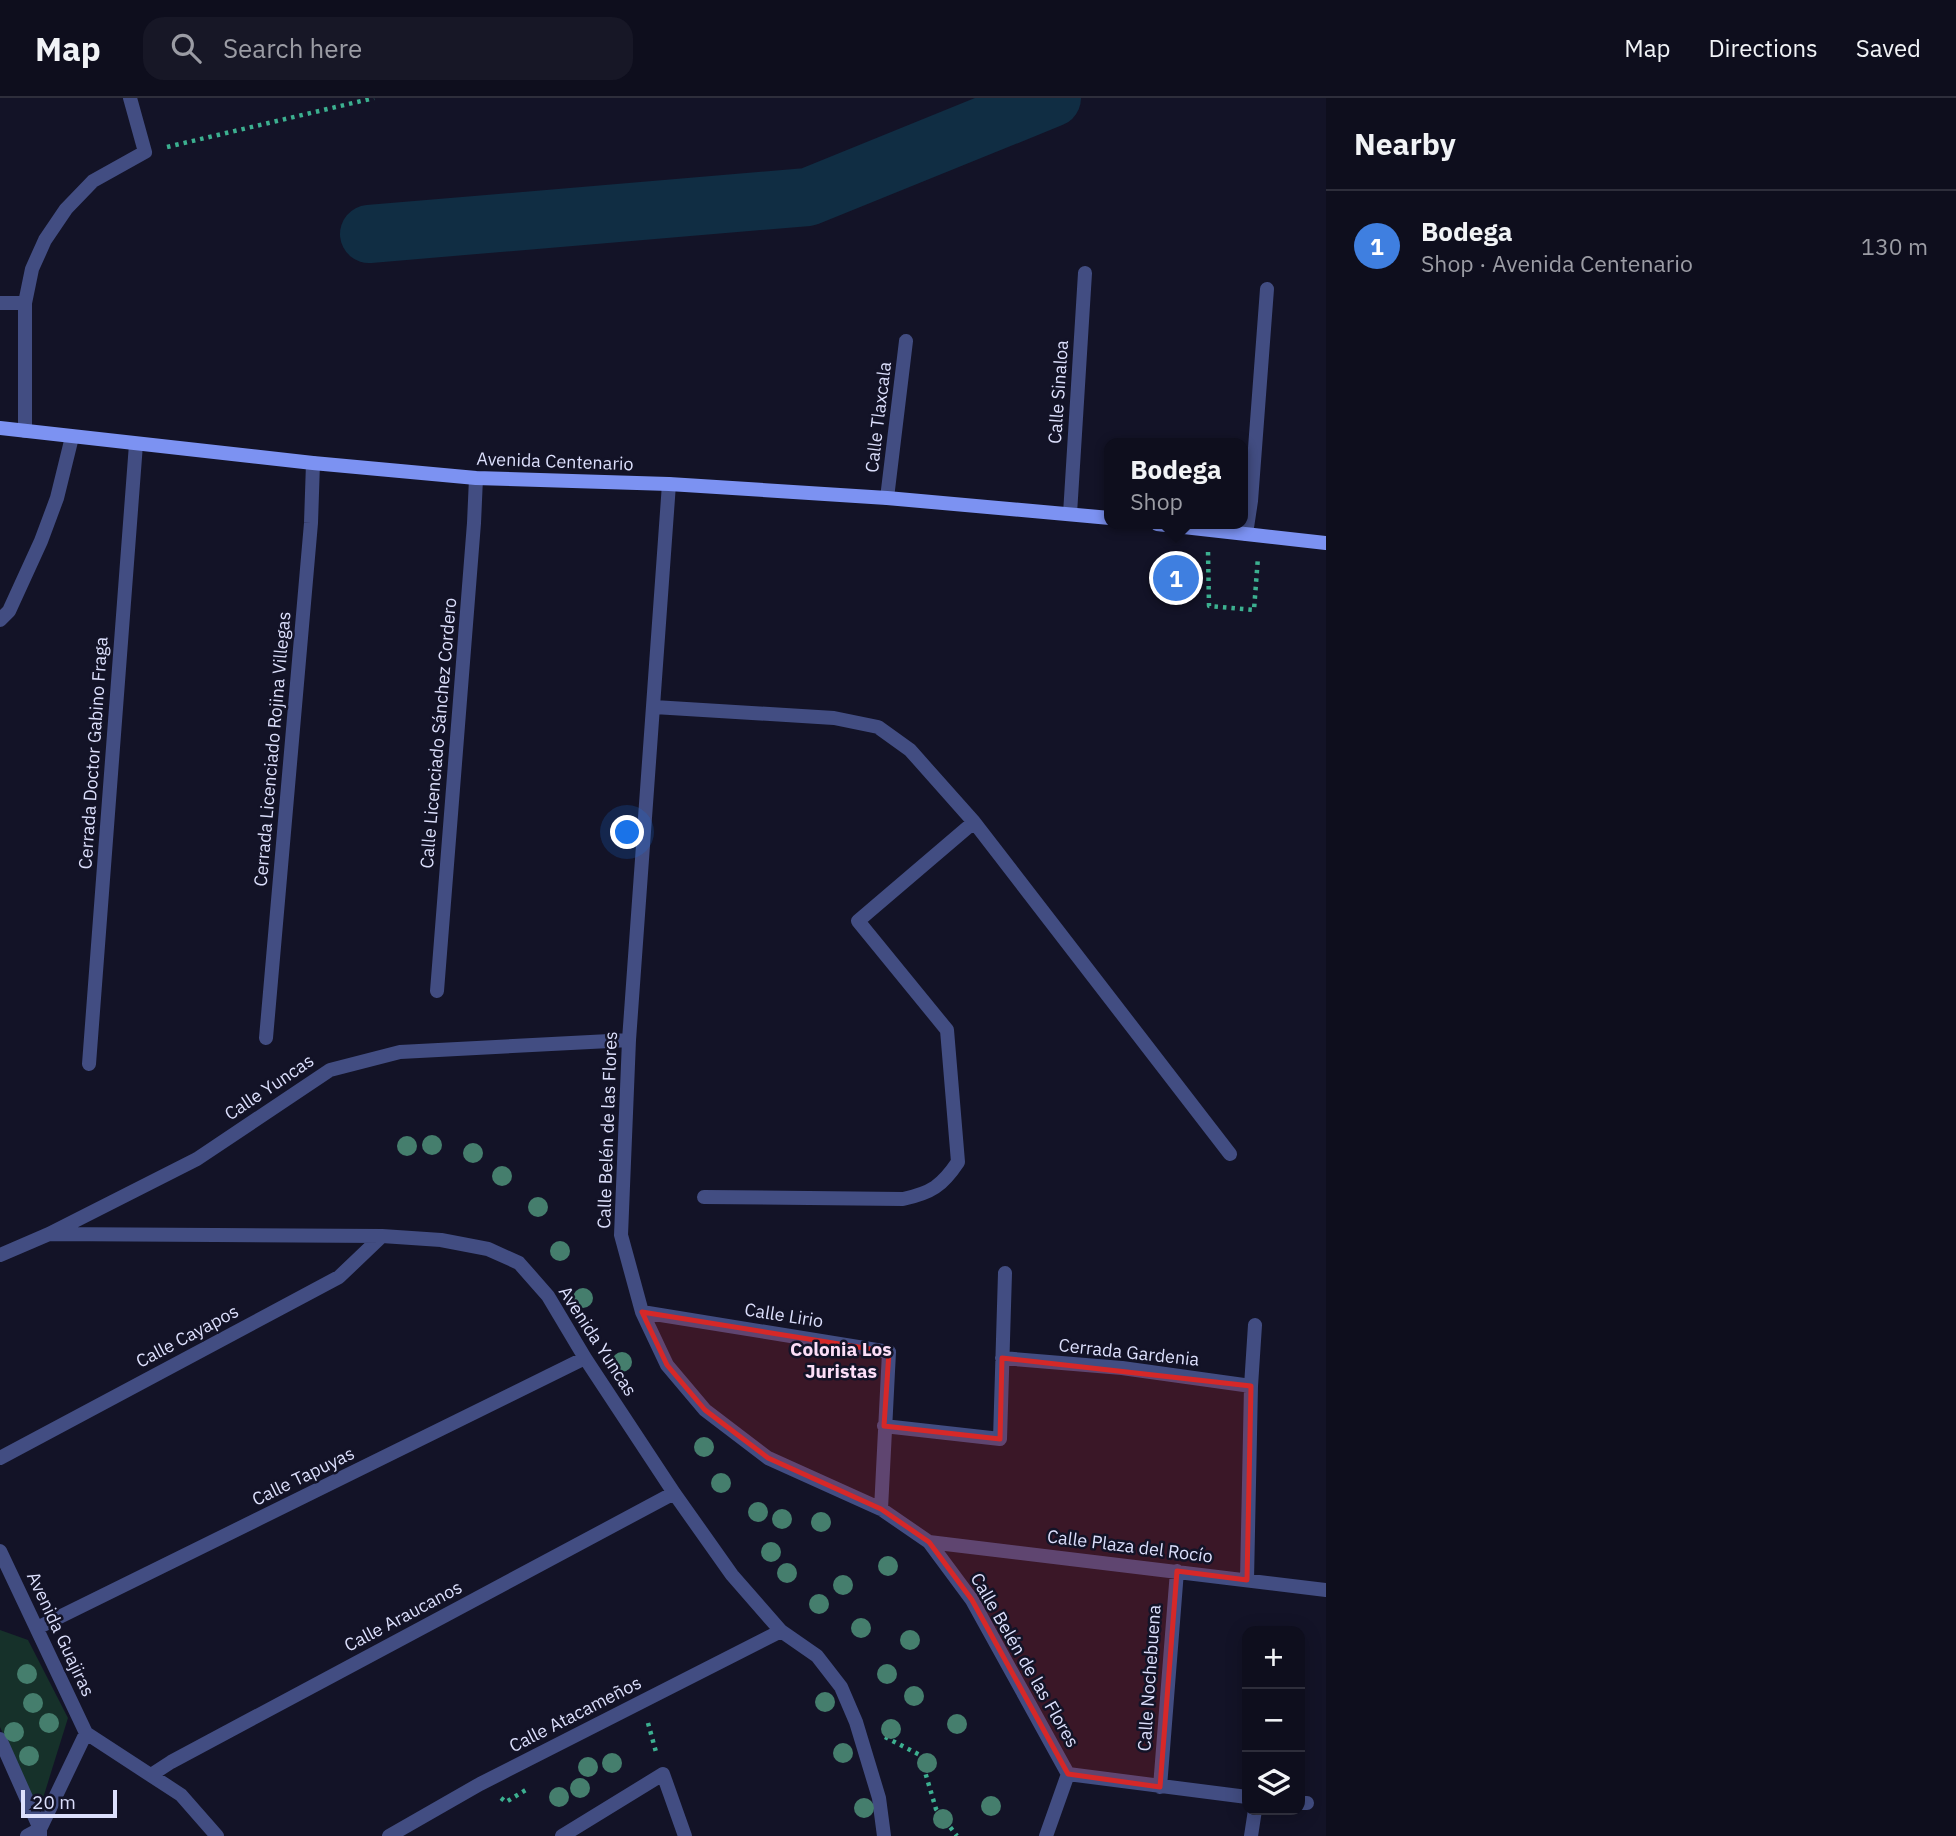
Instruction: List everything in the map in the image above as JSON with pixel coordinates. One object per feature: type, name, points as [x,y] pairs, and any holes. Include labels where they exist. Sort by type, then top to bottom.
[{"type":"main road","name":"Avenida Centenario","points":[[0,428],[313,463],[476,478],[669,484],[887,498],[1104,517]]},
{"type":"main road","points":[[1200,529],[1326,543]]},
{"type":"street","points":[[25,431],[25,303],[32,269],[45,240],[66,209],[93,181],[145,152],[130,98]]},
{"type":"street","name":"Calle Sinaloa","points":[[1070,514],[1085,273]]},
{"type":"street","points":[[1248,521],[1267,289]]},
{"type":"street","points":[[0,303],[25,303]]},
{"type":"street","name":"Calle Tlaxcala","points":[[887,498],[906,341]]},
{"type":"street","points":[[0,620],[9,611],[41,541],[57,498],[72,437]]},
{"type":"street","name":"Cerrada Doctor Gabino Fraga","points":[[89,1064],[136,444]]},
{"type":"street","name":"Cerrada Licenciado Rojina Villegas","points":[[266,1038],[311,523],[313,463]]},
{"type":"street","name":"Calle Licenciado Sánchez Cordero","points":[[437,991],[476,478]]},
{"type":"street","name":"Calle Belén de las Flores","points":[[669,484],[629,1040],[621,1235],[642,1312],[667,1365],[705,1410],[768,1458],[881,1509],[929,1542],[971,1600],[1068,1774],[1046,1836]]},
{"type":"street","points":[[1246,534],[1247,529]]},
{"type":"street","points":[[654,707],[834,718],[878,727],[910,750],[974,822],[1230,1154]]},
{"type":"street","points":[[704,1196],[903,1199],[926,1194],[947,1179],[958,1162],[947,1030],[858,921],[974,822]]},
{"type":"street","name":"Calle Yuncas","points":[[0,1255],[49,1234],[197,1159],[330,1070],[400,1052],[629,1040]]},
{"type":"street","name":"Avenida Yuncas","points":[[49,1234],[382,1236],[442,1240],[488,1249],[519,1264],[548,1296],[585,1359],[732,1575],[781,1631],[817,1656],[841,1687],[856,1722],[880,1798],[884,1836]]},
{"type":"street","name":"Calle Cayapos","points":[[0,1458],[339,1277],[382,1236]]},
{"type":"street","points":[[884,1426],[1000,1439],[1005,1273]]},
{"type":"street","name":"Calle Lirio","points":[[642,1312],[889,1352],[881,1509]]},
{"type":"street","points":[[1247,1580],[1255,1325]]},
{"type":"street","name":"Cerrada Gardenia","points":[[1002,1358],[1122,1368],[1251,1386]]},
{"type":"street","name":"Calle Tapuyas","points":[[37,1628],[585,1359]]},
{"type":"street","name":"Calle Araucanos","points":[[151,1775],[183,1755],[674,1493]]},
{"type":"street","name":"Calle Plaza del Rocío","points":[[929,1542],[1326,1590]]},
{"type":"street","name":"Avenida Guajiras","points":[[0,1551],[86,1733]]},
{"type":"street","name":"Calle Nochebuena","points":[[1160,1787],[1177,1571]]},
{"type":"street","name":"Calle Atacameños","points":[[389,1836],[480,1784],[781,1631]]},
{"type":"street","points":[[36,1834],[86,1733],[181,1795],[218,1836]]},
{"type":"street","points":[[0,1739],[36,1834]]},
{"type":"street","points":[[562,1836],[663,1774],[685,1836]]},
{"type":"street","points":[[1068,1774],[1242,1796]]},
{"type":"street","points":[[1251,1836],[1254,1815]]},
{"type":"path","points":[[145,152],[374,98]]},
{"type":"path","points":[[1208,530],[1209,606],[1254,610],[1259,549]]},
{"type":"path","points":[[646,1716],[663,1774]]},
{"type":"path","points":[[856,1722],[920,1755],[936,1809],[957,1836]]},
{"type":"highlighted area","points":[[642,1312],[889,1352],[884,1426],[1000,1439],[1002,1358],[1251,1386],[1247,1580],[1177,1571],[1160,1787],[1068,1774],[972,1600],[929,1542],[881,1509],[768,1458],[705,1410],[667,1365]]},
{"type":"green space","points":[[0,1630],[28,1640],[68,1718],[39,1811],[0,1727]]},
{"type":"waterway","points":[[369,234],[808,197],[1052,98]]},
{"type":"place","name":"Bodega","points":[[1176,578]]},
{"type":"district","name":"Colonia Los Juristas","points":[[841,1360]]}]
